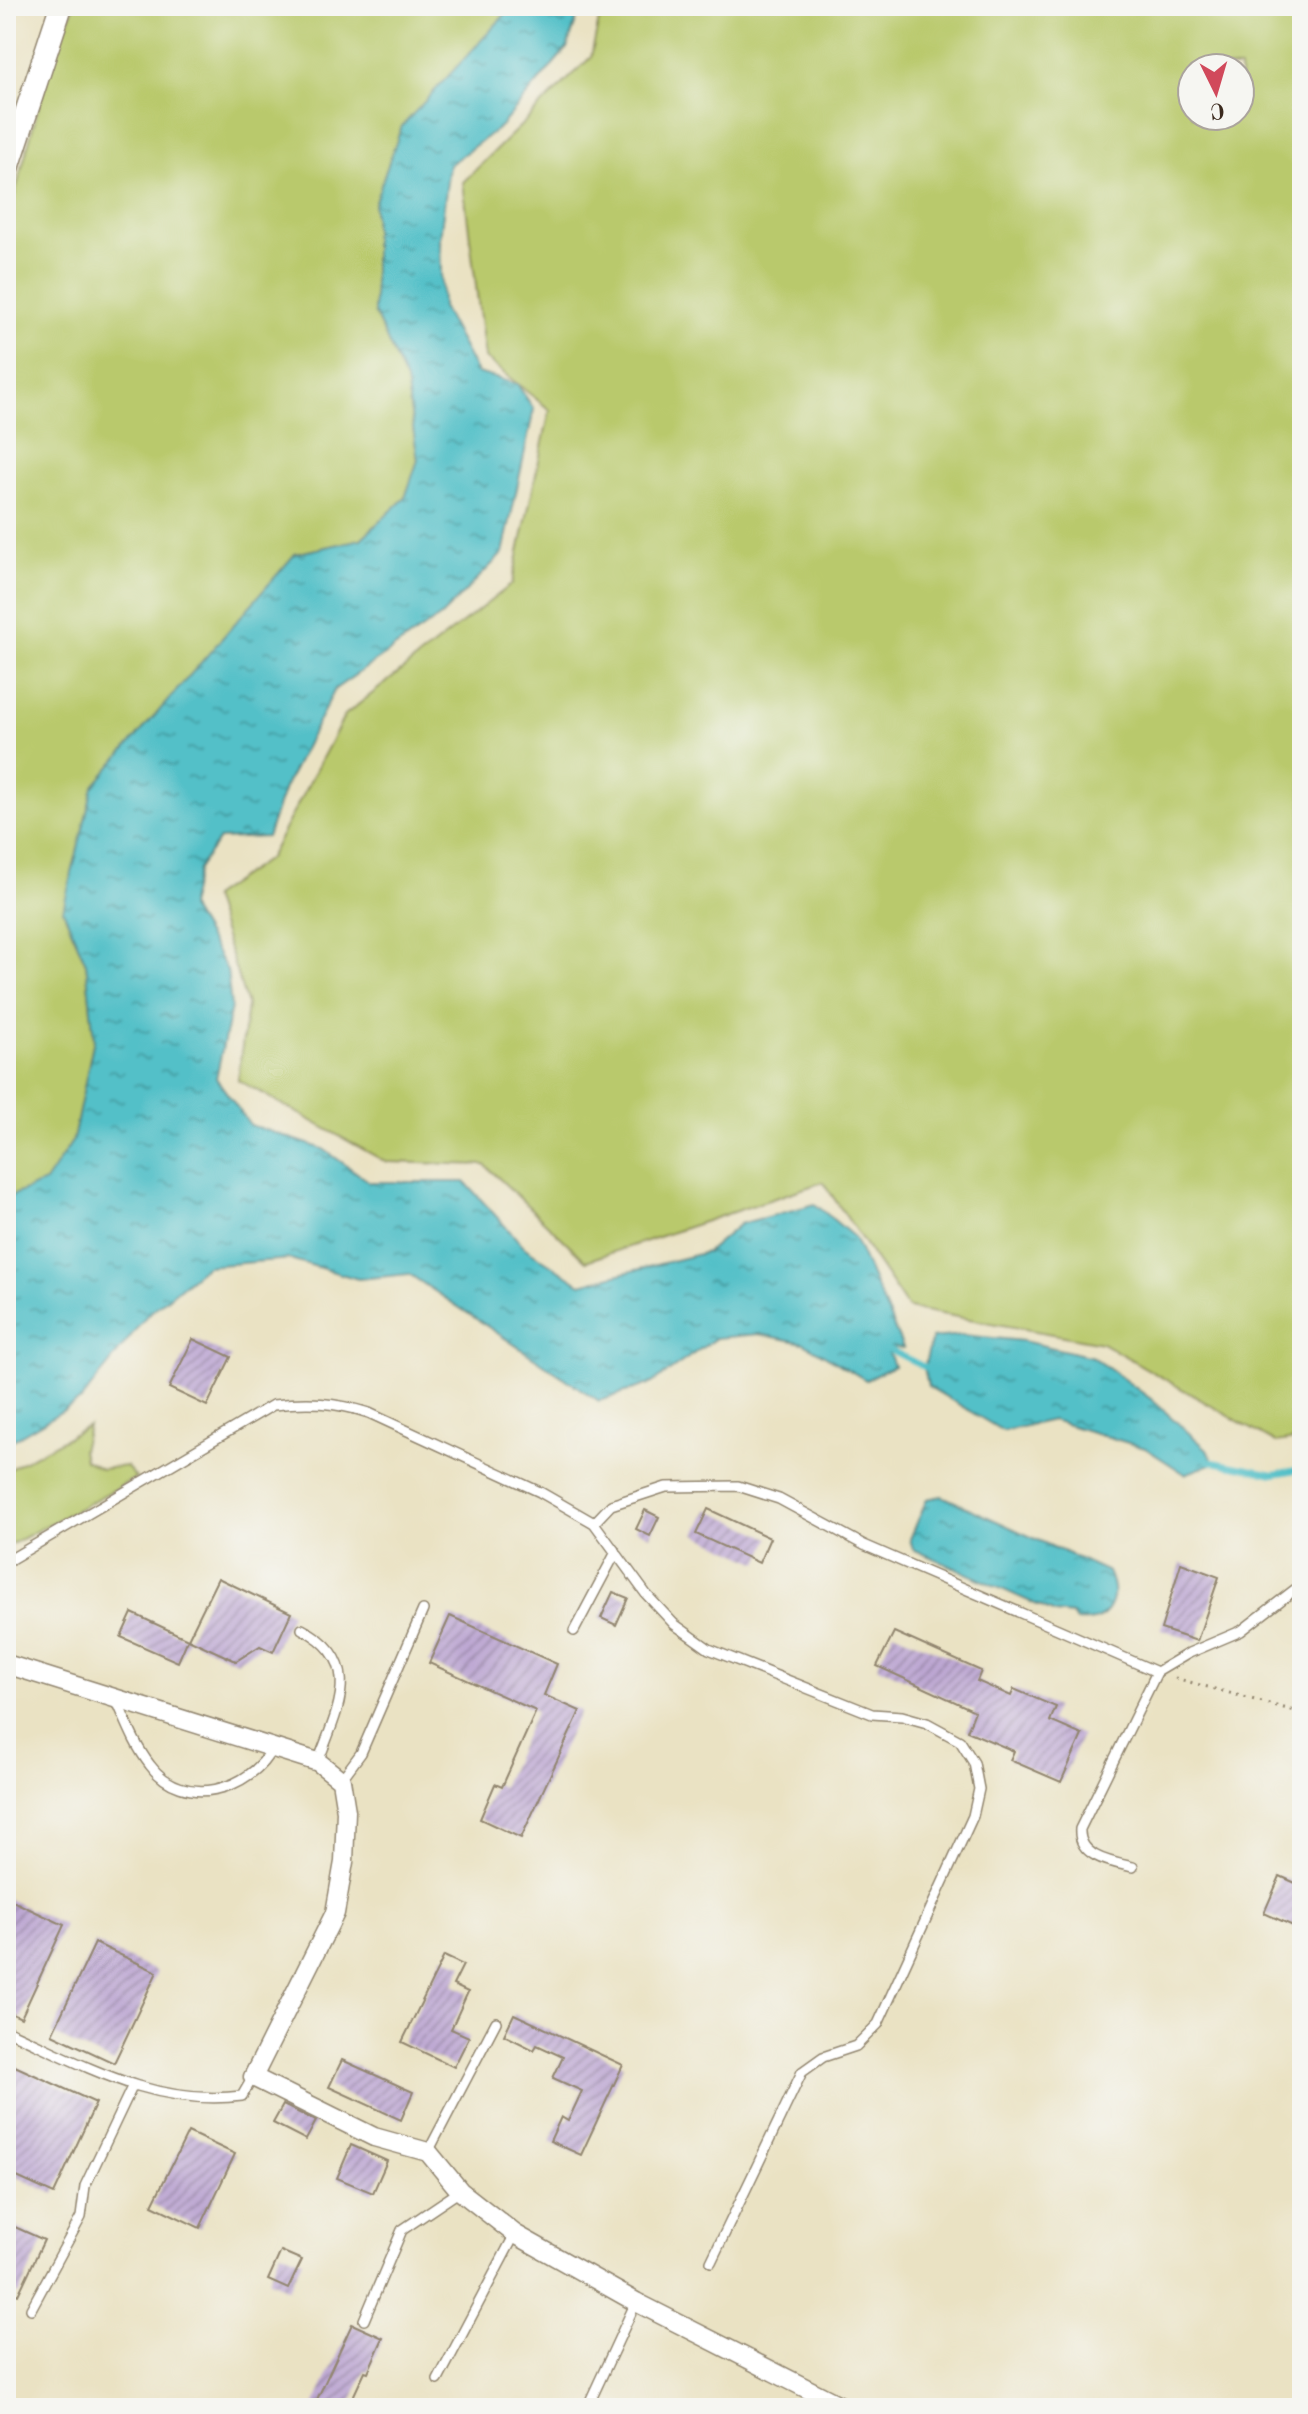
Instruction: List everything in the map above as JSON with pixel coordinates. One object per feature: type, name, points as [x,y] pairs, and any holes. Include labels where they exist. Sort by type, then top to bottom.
[{"type":"street","points":[[6,174],[61,6]]},
{"type":"street","points":[[6,1664],[318,1762],[341,1780],[346,1811],[344,1862],[335,1913],[253,2077],[374,2137],[428,2152],[460,2191],[515,2234],[636,2302],[845,2408]]},
{"type":"lane","points":[[6,1562],[273,1405],[321,1401],[391,1423],[493,1473],[540,1492],[594,1523],[674,1624],[709,1649],[872,1714],[902,1716],[927,1723],[960,1741],[974,1763],[979,1789],[973,1816],[878,2024],[856,2046],[823,2057],[802,2072],[711,2262]]},
{"type":"lane","points":[[594,1523],[611,1505],[666,1487],[738,1486],[779,1499],[864,1545],[1157,1672]]},
{"type":"lane","points":[[574,1631],[616,1552]]},
{"type":"lane","points":[[1133,1867],[1106,1861],[1085,1849],[1080,1840],[1080,1829],[1157,1672],[1189,1653],[1241,1631],[1302,1584]]},
{"type":"lane","points":[[341,1780],[361,1753],[423,1610]]},
{"type":"lane","points":[[302,1629],[324,1640],[335,1656],[342,1679],[342,1697],[318,1762]]},
{"type":"lane","points":[[116,1699],[151,1767],[170,1784],[195,1790],[244,1781],[264,1765],[273,1747]]},
{"type":"lane","points":[[428,2152],[496,2022]]},
{"type":"lane","points":[[6,2030],[132,2087],[209,2100],[242,2096],[253,2077]]},
{"type":"lane","points":[[31,2309],[81,2217],[85,2186],[132,2087]]},
{"type":"lane","points":[[364,2320],[402,2230],[460,2191]]},
{"type":"lane","points":[[438,2380],[515,2234]]},
{"type":"lane","points":[[587,2408],[636,2302]]},
{"type":"path","points":[[1157,1672],[1302,1713]]},
{"type":"green space","points":[[74,6],[513,6],[467,57],[374,312],[406,381],[418,460],[405,498],[361,539],[295,554],[63,910],[86,963],[94,1039],[73,1141],[45,1183],[6,1198],[6,227],[47,75]]},
{"type":"green space","points":[[602,6],[1302,6],[1302,1439],[1276,1443],[1102,1343],[908,1308],[823,1182],[586,1261],[485,1165],[386,1162],[238,1080],[247,1005],[212,897],[269,858],[345,715],[512,584],[550,410],[485,358],[463,182],[591,57]]},
{"type":"green space","points":[[88,1426],[82,1450],[84,1460],[101,1469],[126,1466],[136,1478],[6,1547],[6,1471]]},
{"type":"water","points":[[513,6],[581,6],[567,48],[501,126],[449,165],[440,238],[442,307],[477,373],[517,384],[534,409],[503,553],[441,616],[335,689],[284,788],[267,837],[219,839],[198,869],[189,906],[227,970],[231,1007],[216,1078],[250,1125],[323,1149],[370,1182],[465,1182],[525,1248],[581,1284],[707,1252],[740,1224],[815,1204],[854,1237],[903,1348],[887,1347],[894,1366],[866,1380],[804,1343],[759,1334],[716,1338],[652,1383],[599,1401],[409,1274],[358,1279],[290,1259],[206,1266],[147,1315],[81,1400],[6,1444],[6,1198],[45,1182],[73,1140],[94,1039],[86,963],[63,910],[93,787],[295,554],[361,539],[405,498],[418,460],[406,381],[374,312],[374,204],[402,126]]},
{"type":"water","points":[[963,1335],[1023,1341],[1093,1357],[1151,1399],[1207,1449],[1214,1463],[1185,1474],[1145,1448],[1052,1420],[1003,1431],[928,1386],[924,1367],[932,1338]]},
{"type":"water","points":[[942,1496],[1108,1572],[1113,1592],[1109,1608],[1097,1619],[1076,1621],[1072,1615],[1055,1613],[913,1549],[910,1539],[927,1499]]},
{"type":"building","points":[[193,1339],[231,1357],[207,1406],[169,1388]]},
{"type":"building","points":[[708,1509],[770,1538],[759,1563],[696,1534]]},
{"type":"building","points":[[645,1510],[659,1517],[650,1536],[636,1529]]},
{"type":"building","points":[[1181,1563],[1219,1577],[1197,1641],[1161,1629]]},
{"type":"building","points":[[218,1578],[291,1613],[273,1652],[260,1646],[236,1661],[188,1639]]},
{"type":"building","points":[[613,1592],[628,1598],[616,1625],[601,1618]]},
{"type":"building","points":[[132,1613],[188,1639],[178,1662],[121,1637]]},
{"type":"building","points":[[450,1616],[557,1664],[544,1695],[580,1711],[521,1838],[480,1819],[495,1784],[502,1787],[536,1711],[429,1663]]},
{"type":"building","points":[[894,1632],[981,1671],[977,1681],[1011,1696],[1014,1689],[1056,1707],[1050,1721],[1082,1735],[1061,1782],[1010,1760],[1014,1751],[967,1731],[975,1711],[877,1666]]},
{"type":"building","points":[[1280,1876],[1302,1886],[1302,1930],[1264,1913]]},
{"type":"building","points":[[6,1898],[64,1925],[21,2018],[6,2011]]},
{"type":"building","points":[[95,1943],[157,1972],[114,2063],[52,2034]]},
{"type":"building","points":[[444,1956],[463,1965],[453,1985],[468,1992],[451,2029],[469,2037],[454,2067],[402,2042]]},
{"type":"building","points":[[514,2014],[623,2065],[581,2155],[550,2141],[561,2117],[568,2121],[582,2091],[553,2078],[563,2057],[537,2045],[534,2050],[504,2035]]},
{"type":"building","points":[[342,2060],[413,2092],[401,2120],[329,2087]]},
{"type":"building","points":[[6,2062],[96,2103],[54,2194],[6,2172]]},
{"type":"building","points":[[283,2105],[316,2121],[306,2140],[273,2123]]},
{"type":"building","points":[[188,2132],[235,2154],[200,2228],[152,2205]]},
{"type":"building","points":[[351,2145],[387,2161],[373,2193],[337,2178]]},
{"type":"building","points":[[6,2223],[44,2240],[18,2295],[6,2289]]},
{"type":"building","points":[[281,2251],[302,2260],[288,2289],[268,2280]]},
{"type":"building","points":[[352,2324],[383,2338],[368,2372],[365,2371],[348,2408],[313,2408]]},
{"type":"waterway","points":[[881,1345],[924,1367],[932,1366]]},
{"type":"waterway","points":[[1208,1461],[1274,1474],[1302,1469]]}]
